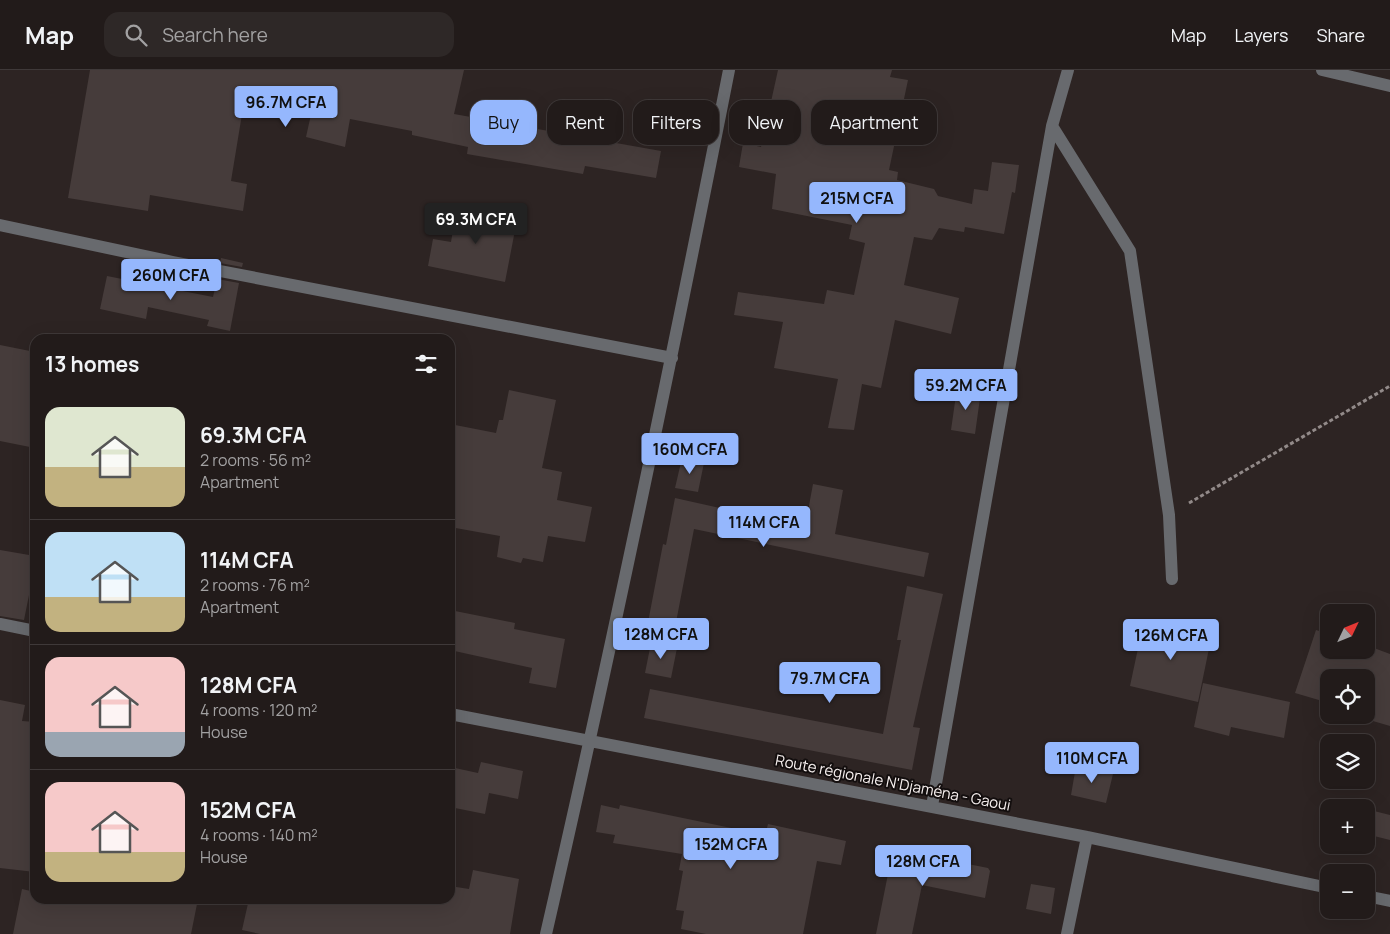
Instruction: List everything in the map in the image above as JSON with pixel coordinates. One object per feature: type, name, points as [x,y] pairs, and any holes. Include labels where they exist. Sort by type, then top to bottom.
[{"type":"street","points":[[546,934],[590,742],[672,358],[729,70]]},
{"type":"street","points":[[932,806],[1052,126],[1068,70]]},
{"type":"street","points":[[1322,70],[1390,86]]},
{"type":"street","points":[[1052,126],[1130,251],[1169,515],[1172,578]]},
{"type":"street","points":[[0,225],[173,262],[672,358]]},
{"type":"street","points":[[0,624],[30,630]]},
{"type":"street","name":"Route régionale N'Djaména - Gaoui","points":[[455,715],[1087,836],[1320,886]]},
{"type":"street","points":[[1067,934],[1087,836]]},
{"type":"street","points":[[1375,898],[1390,901]]},
{"type":"path","points":[[1169,515],[1390,386]]},
{"type":"building","points":[[90,70],[464,70],[454,114],[470,117],[470,145],[537,145],[537,129],[547,131],[547,145],[623,144],[661,151],[656,178],[585,166],[583,174],[467,154],[468,147],[412,135],[412,131],[350,119],[345,147],[306,137],[312,110],[264,102],[262,112],[243,108],[231,181],[247,184],[243,211],[150,195],[148,211],[68,198]]},
{"type":"building","points":[[778,70],[892,70],[890,77],[908,80],[904,100],[811,100],[811,145],[894,145],[889,170],[898,172],[897,180],[934,189],[938,196],[972,204],[974,189],[988,191],[992,162],[1019,165],[1015,193],[1012,192],[1004,234],[965,227],[964,232],[939,228],[932,240],[914,237],[904,285],[959,298],[951,334],[895,320],[881,388],[862,384],[854,430],[828,428],[838,379],[774,368],[783,322],[734,315],[738,292],[824,304],[827,290],[854,295],[865,243],[849,239],[852,225],[772,209],[776,174],[739,167],[743,145],[761,147],[761,145],[801,145],[801,100],[771,100]]},
{"type":"building","points":[[457,206],[517,220],[505,282],[428,266],[433,239],[451,242]]},
{"type":"building","points":[[221,258],[243,263],[242,267],[220,263]]},
{"type":"building","points":[[107,276],[213,297],[217,279],[239,283],[230,331],[207,326],[209,320],[148,307],[146,319],[100,309]]},
{"type":"building","points":[[0,345],[30,351],[30,447],[0,441]]},
{"type":"building","points":[[957,388],[981,391],[975,434],[951,430]]},
{"type":"building","points":[[509,390],[556,400],[542,468],[562,472],[557,500],[592,507],[585,542],[548,536],[543,562],[523,558],[521,563],[497,557],[500,536],[455,528],[455,425],[496,433],[499,420],[503,420]]},
{"type":"building","points":[[682,458],[704,463],[698,492],[675,488]]},
{"type":"building","points":[[813,484],[843,490],[835,534],[929,553],[924,577],[694,529],[672,643],[645,638],[663,544],[666,545],[675,498],[805,527]]},
{"type":"building","points":[[0,550],[30,555],[30,590],[24,620],[0,616]]},
{"type":"building","points":[[907,586],[943,594],[913,727],[920,728],[912,770],[644,718],[650,689],[883,734],[901,640],[897,640]]},
{"type":"building","points":[[455,611],[515,623],[514,629],[565,639],[556,688],[529,683],[532,668],[455,651]]},
{"type":"building","points":[[1144,620],[1212,634],[1198,702],[1130,686]]},
{"type":"building","points":[[1316,630],[1320,631],[1320,659],[1375,659],[1375,648],[1390,654],[1390,726],[1375,722],[1375,669],[1320,669],[1320,700],[1295,693]]},
{"type":"building","points":[[651,643],[677,648],[671,678],[645,673]]},
{"type":"building","points":[[1203,683],[1290,702],[1284,738],[1231,727],[1229,736],[1194,727]]},
{"type":"building","points":[[0,700],[25,705],[22,721],[30,722],[30,871],[0,868]]},
{"type":"building","points":[[481,762],[523,771],[518,799],[489,793],[485,814],[455,808],[455,768],[478,773]]},
{"type":"building","points":[[1076,766],[1113,774],[1106,803],[1071,795]]},
{"type":"building","points":[[601,805],[619,809],[620,805],[765,835],[768,824],[846,841],[841,865],[817,861],[803,934],[706,934],[681,929],[684,911],[676,910],[683,871],[679,870],[682,854],[613,843],[615,835],[596,832]]},
{"type":"building","points":[[1375,811],[1390,815],[1390,840],[1375,836]]},
{"type":"building","points":[[893,849],[988,868],[990,871],[985,898],[922,885],[912,934],[876,934]]},
{"type":"building","points":[[473,870],[519,879],[510,934],[260,934],[242,930],[248,904],[455,904],[455,887],[469,889]]},
{"type":"building","points":[[1031,884],[1055,888],[1051,914],[1026,909]]},
{"type":"building","points":[[22,889],[30,891],[30,904],[197,904],[191,934],[13,934]]}]
